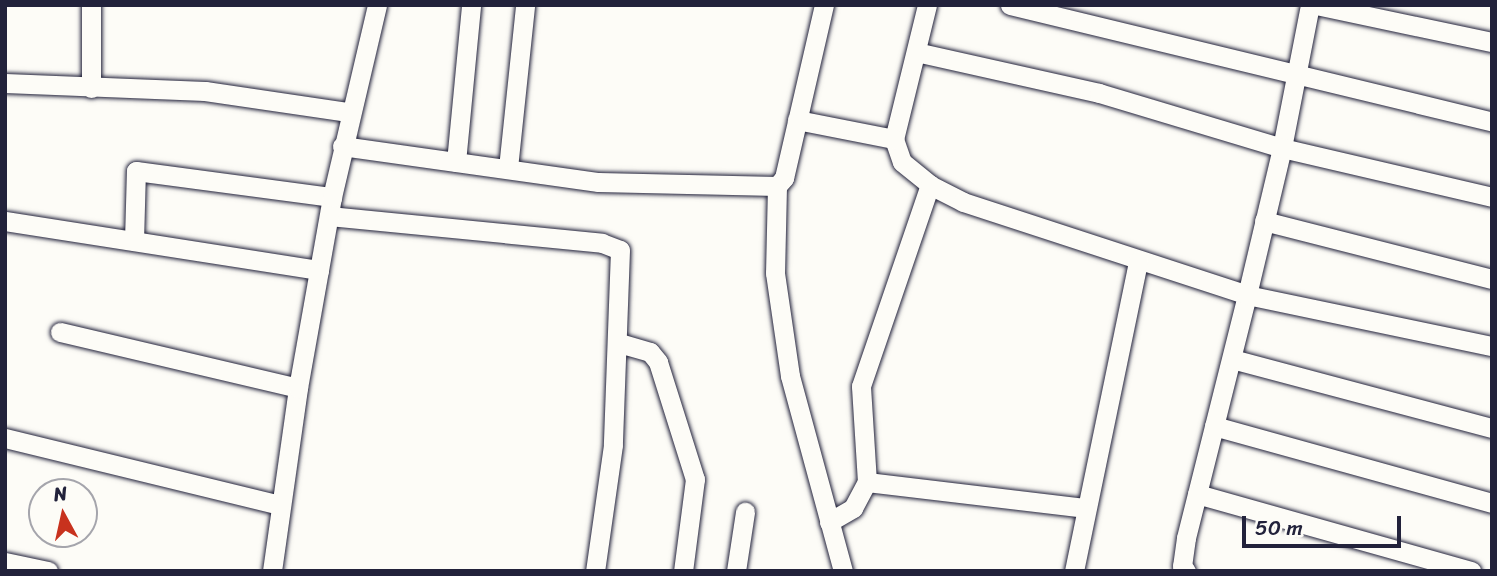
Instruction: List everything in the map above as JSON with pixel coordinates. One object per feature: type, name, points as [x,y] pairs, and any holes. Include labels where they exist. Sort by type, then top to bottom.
[{"type":"street","points":[[91,5],[91,88]]},
{"type":"street","points":[[272,571],[279,505],[330,206],[348,111],[377,5]]},
{"type":"street","points":[[456,162],[471,5]]},
{"type":"street","points":[[508,168],[525,5]]},
{"type":"street","points":[[824,5],[784,178],[777,186],[775,273],[790,376],[843,571]]},
{"type":"street","points":[[927,5],[894,139],[902,163],[930,185],[963,202],[1247,295],[1492,346]]},
{"type":"street","points":[[1010,5],[1492,122]]},
{"type":"street","points":[[1186,571],[1182,566],[1186,538],[1282,148],[1310,5]]},
{"type":"street","points":[[1317,5],[1492,41]]},
{"type":"street","points":[[916,52],[1099,93],[1282,148],[1492,197]]},
{"type":"street","points":[[5,83],[205,91],[348,111]]},
{"type":"street","points":[[797,120],[894,139]]},
{"type":"street","points":[[342,146],[598,182],[777,186]]},
{"type":"street","points":[[134,241],[136,171],[330,206],[614,245],[622,259],[618,343],[608,493],[595,571]]},
{"type":"street","points":[[829,522],[853,508],[867,482],[861,387],[930,185]]},
{"type":"street","points":[[5,221],[319,270]]},
{"type":"street","points":[[1264,221],[1492,279]]},
{"type":"street","points":[[1074,571],[1084,508],[1138,261]]},
{"type":"street","points":[[60,331],[298,388]]},
{"type":"street","points":[[618,343],[650,352],[658,362],[695,479],[682,571]]},
{"type":"street","points":[[1232,359],[1492,428]]},
{"type":"street","points":[[1214,426],[1492,503]]},
{"type":"street","points":[[5,438],[279,505]]},
{"type":"street","points":[[867,482],[1084,508]]},
{"type":"street","points":[[1197,494],[1471,571]]},
{"type":"street","points":[[736,571],[746,512]]},
{"type":"street","points":[[5,562],[48,571]]}]
